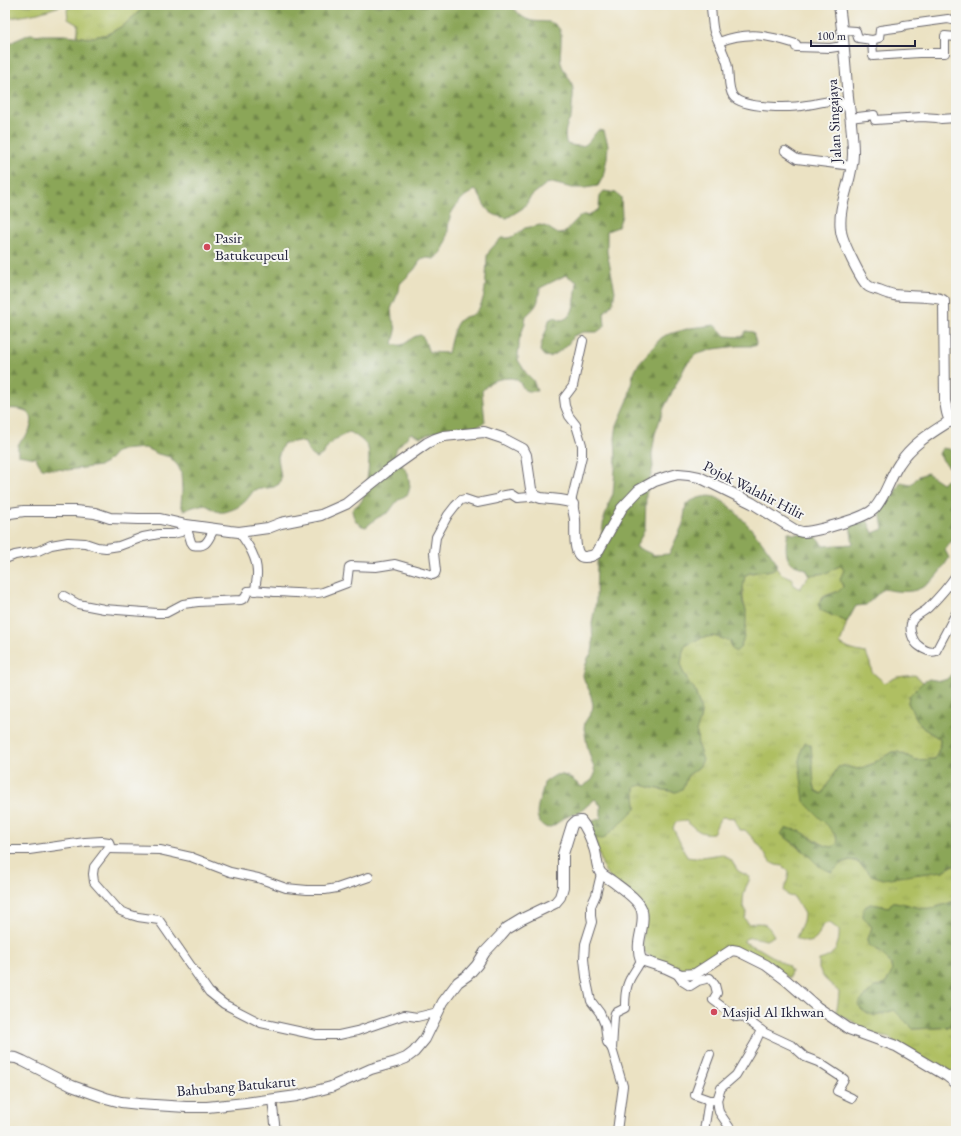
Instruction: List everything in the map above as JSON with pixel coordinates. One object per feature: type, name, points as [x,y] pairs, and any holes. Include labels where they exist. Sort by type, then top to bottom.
[{"type":"street","points":[[714,5],[711,8],[714,31],[727,62],[730,86],[736,98],[747,103],[782,107],[838,102],[850,114],[874,115],[875,120],[922,117],[941,119],[956,118]]},
{"type":"street","name":"Jalan Singajaya","points":[[839,5],[853,153],[850,179],[844,196],[841,215],[841,231],[843,240],[865,282],[871,287],[893,295],[935,298],[942,299],[944,301],[945,395],[948,414],[953,423]]},
{"type":"street","points":[[842,30],[856,31],[858,38],[872,40],[879,38],[880,30],[948,19],[956,21]]},
{"type":"street","points":[[719,42],[742,36],[765,35],[796,44],[796,48],[830,48],[843,46]]},
{"type":"street","points":[[872,40],[873,56],[919,52],[945,53],[945,36],[956,36]]},
{"type":"street","points":[[785,151],[797,159],[852,166]]},
{"type":"street","points":[[5,516],[24,511],[75,511],[95,513],[110,518],[160,518],[190,527],[239,532],[268,528],[281,523],[321,515],[346,504],[386,472],[427,443],[444,436],[484,432],[502,438],[522,449],[526,456],[530,489],[534,495],[541,498],[571,502],[582,456],[582,445],[576,425],[569,416],[565,406],[564,398],[573,386],[583,341]]},
{"type":"street","name":"Pojok Walahir Hilir","points":[[571,502],[573,504],[575,517],[576,549],[578,554],[582,557],[593,556],[597,553],[622,508],[639,490],[655,481],[678,474],[688,474],[699,477],[752,503],[796,530],[811,531],[864,516],[874,509],[885,492],[898,464],[917,442],[953,423]]},
{"type":"street","points":[[64,596],[78,604],[104,609],[166,613],[183,604],[242,600],[245,598],[248,591],[258,590],[301,593],[322,592],[347,583],[349,567],[351,566],[376,567],[395,564],[433,575],[436,571],[434,553],[436,537],[455,506],[461,500],[465,499],[477,503],[497,499],[500,496],[511,494],[517,498],[530,498],[534,495]]},
{"type":"street","points":[[190,527],[191,542],[196,546],[203,546],[206,544],[214,529]]},
{"type":"street","points":[[5,559],[51,545],[68,542],[85,543],[106,548],[119,546],[143,537],[159,534],[173,534],[190,527]]},
{"type":"street","points":[[239,532],[251,549],[255,562],[258,577],[255,591]]},
{"type":"street","points":[[956,575],[947,588],[928,608],[913,619],[910,630],[916,644],[933,652],[936,651],[956,612]]},
{"type":"street","name":"Bahubang Batukarut","points":[[5,1057],[16,1058],[72,1086],[106,1098],[121,1102],[161,1106],[207,1107],[272,1100],[297,1096],[331,1087],[371,1069],[406,1058],[414,1052],[425,1039],[443,1002],[458,982],[468,975],[477,965],[485,952],[507,928],[555,903],[560,897],[563,887],[563,854],[572,825],[576,822],[581,821],[585,826],[594,848],[601,874]]},
{"type":"street","points":[[5,850],[29,850],[102,840],[109,842],[110,846],[94,867],[93,879],[97,886],[121,911],[138,917],[160,920],[209,992],[224,1004],[261,1023],[324,1036],[347,1034],[405,1015],[417,1017],[438,1012]]},
{"type":"street","points":[[108,849],[160,850],[191,858],[230,872],[258,878],[286,888],[325,890],[337,888],[369,877]]},
{"type":"street","points":[[612,1049],[607,1042],[605,1025],[600,1013],[591,1001],[584,959],[585,944],[592,922],[591,906],[596,895],[601,874],[625,890],[637,902],[642,910],[642,926],[638,947],[641,960],[636,971],[629,980],[624,1008],[615,1013],[614,1017],[612,1049],[623,1086],[617,1131]]},
{"type":"street","points":[[641,960],[666,968],[684,976],[695,974],[732,950],[738,951],[766,965],[817,1007],[849,1029],[896,1046],[925,1062],[956,1083]]},
{"type":"street","points":[[677,974],[682,981],[690,986],[698,981],[710,978],[715,985],[717,993],[713,1000],[736,1017],[742,1016],[761,1030],[793,1046],[805,1057],[818,1062],[844,1079],[837,1091],[852,1098]]},
{"type":"street","points":[[704,1131],[713,1100],[721,1088],[736,1074],[755,1043],[761,1030]]},
{"type":"street","points":[[710,1054],[695,1095],[713,1100],[732,1131]]},
{"type":"street","points":[[272,1100],[276,1131]]},
{"type":"green space","points":[[5,5],[64,5],[38,13],[5,20]]},
{"type":"green space","points":[[76,5],[145,5],[124,25],[108,34],[88,38],[77,36],[78,25],[68,19],[67,9]]},
{"type":"green space","points":[[145,5],[511,5],[524,18],[533,21],[550,22],[557,26],[560,30],[561,63],[573,86],[571,118],[565,134],[567,144],[583,146],[598,130],[604,131],[608,145],[607,158],[603,177],[598,186],[572,188],[552,183],[546,184],[530,197],[523,208],[507,218],[498,216],[489,211],[475,190],[465,196],[453,210],[443,249],[434,259],[422,258],[414,270],[400,284],[399,291],[391,309],[392,319],[396,331],[393,344],[405,344],[413,338],[421,335],[429,352],[448,353],[452,335],[458,322],[474,313],[482,303],[486,283],[487,256],[490,250],[501,238],[514,236],[525,228],[540,225],[547,227],[558,234],[564,233],[582,215],[588,215],[598,210],[600,198],[604,191],[616,193],[621,197],[622,216],[618,227],[607,231],[607,252],[615,291],[613,303],[604,313],[605,326],[597,332],[584,332],[573,336],[569,343],[560,351],[550,357],[544,356],[540,351],[549,320],[555,317],[562,320],[570,314],[575,301],[577,282],[566,275],[540,288],[537,304],[526,316],[519,341],[518,354],[518,360],[526,373],[533,380],[537,391],[525,390],[517,380],[512,378],[504,378],[494,381],[482,391],[485,422],[479,426],[474,428],[454,428],[434,432],[421,437],[411,433],[396,449],[395,456],[408,473],[410,487],[408,494],[397,501],[389,512],[377,518],[366,527],[356,522],[352,510],[361,502],[365,491],[369,465],[368,450],[364,443],[350,432],[333,441],[322,455],[316,458],[310,454],[305,443],[299,441],[283,444],[278,457],[281,478],[279,484],[274,487],[254,490],[240,505],[222,512],[205,505],[183,510],[181,504],[181,472],[178,466],[170,457],[158,454],[145,448],[121,450],[115,453],[106,463],[100,466],[67,470],[42,468],[36,458],[18,455],[18,444],[28,433],[32,420],[28,412],[24,410],[5,409],[5,47],[30,34],[68,35],[88,38],[108,34],[124,25]]},
{"type":"green space","points":[[714,325],[725,336],[742,337],[746,331],[753,332],[756,343],[755,346],[738,346],[714,349],[695,355],[686,365],[664,408],[655,434],[652,454],[653,467],[646,495],[645,529],[636,547],[654,555],[669,554],[683,524],[686,504],[692,500],[712,496],[729,506],[745,522],[774,559],[776,568],[745,575],[742,595],[746,610],[746,623],[744,637],[740,648],[735,652],[731,647],[730,641],[713,636],[700,638],[685,646],[681,664],[682,670],[689,683],[694,688],[700,706],[700,720],[696,732],[698,746],[703,760],[699,767],[687,776],[682,789],[676,792],[642,785],[635,787],[636,808],[603,839],[594,838],[589,827],[593,821],[601,818],[601,806],[595,799],[581,811],[564,818],[553,826],[547,828],[541,824],[537,814],[544,783],[559,774],[570,778],[582,787],[592,780],[595,774],[588,750],[584,728],[585,722],[592,711],[593,705],[590,692],[583,676],[593,646],[592,623],[596,601],[597,562],[604,519],[613,494],[616,457],[615,438],[617,425],[628,400],[633,375],[639,363],[661,338],[666,335],[690,328]]},
{"type":"green space","points":[[942,448],[949,449],[956,453],[956,535],[945,550],[949,558],[941,571],[930,583],[917,590],[902,592],[883,589],[866,605],[856,606],[847,622],[820,610],[819,603],[824,597],[839,591],[843,587],[840,579],[844,570],[841,566],[826,573],[809,575],[806,569],[791,563],[786,553],[788,532],[793,534],[815,534],[823,546],[853,544],[850,525],[867,520],[873,533],[883,529],[880,511],[889,501],[901,482],[911,484],[919,476],[927,473],[942,483],[950,478],[950,468],[939,454]]},
{"type":"green space","points":[[841,566],[844,570],[840,579],[843,587],[839,591],[824,596],[819,603],[837,617],[847,622],[840,644],[851,650],[866,653],[872,672],[885,683],[897,677],[915,675],[923,682],[909,696],[908,703],[923,728],[940,739],[940,746],[935,759],[916,760],[898,752],[892,752],[870,765],[858,769],[844,766],[822,794],[816,791],[814,785],[811,745],[808,806],[829,827],[838,842],[833,847],[826,846],[798,830],[781,834],[831,872],[844,863],[852,860],[871,875],[943,871],[956,864],[956,900],[934,908],[920,908],[896,902],[892,902],[889,907],[871,904],[863,917],[872,927],[868,939],[869,945],[886,958],[892,972],[886,983],[881,986],[875,1016],[894,1010],[913,1029],[956,1027],[956,1079],[889,1038],[877,1036],[867,1032],[854,1022],[838,1015],[836,1012],[839,992],[824,978],[819,969],[819,960],[829,956],[835,950],[839,930],[828,923],[823,925],[817,938],[812,941],[805,942],[796,938],[803,921],[804,914],[794,897],[788,896],[784,890],[789,872],[783,866],[770,862],[759,845],[745,830],[739,830],[735,818],[722,817],[713,833],[701,832],[686,821],[676,822],[673,828],[687,857],[694,858],[722,854],[731,860],[738,871],[750,877],[743,896],[743,907],[747,912],[745,918],[748,924],[764,924],[769,928],[774,936],[766,940],[749,938],[744,940],[744,942],[760,949],[788,966],[791,972],[789,978],[735,948],[690,971],[671,966],[651,957],[646,953],[643,946],[645,919],[604,870],[594,838],[636,808],[635,787],[642,785],[676,792],[685,783],[687,776],[699,767],[697,733],[695,732],[701,713],[694,688],[689,683],[682,670],[681,664],[683,651],[685,646],[700,638],[713,636],[730,641],[731,647],[746,610],[743,597],[745,575],[776,568],[782,574],[793,579],[793,584],[800,589],[809,575],[826,573]]},
{"type":"green space","points":[[956,669],[956,864],[943,871],[883,879],[871,875],[857,861],[849,860],[842,863],[832,872],[820,867],[802,849],[781,834],[785,829],[792,829],[799,831],[826,846],[833,847],[838,842],[836,836],[828,826],[804,801],[799,761],[805,742],[811,745],[814,785],[816,791],[822,794],[838,767],[844,766],[858,769],[870,765],[892,752],[898,752],[916,760],[935,759],[940,746],[940,739],[923,728],[919,723],[908,703],[909,696],[923,682],[929,679],[941,681],[947,679]]},
{"type":"green space","points":[[956,900],[956,1027],[913,1029],[894,1010],[875,1016],[863,1011],[858,1006],[861,1000],[875,987],[886,983],[892,972],[891,965],[888,960],[879,951],[869,945],[868,939],[872,927],[863,917],[863,910],[865,907],[871,904],[889,907],[892,902],[903,903],[920,908],[934,908]]},
{"type":"place","name":"Pasir Batukeupeul","points":[[207,247]]},
{"type":"place","name":"Masjid Al Ikhwan","points":[[714,1012]]}]
